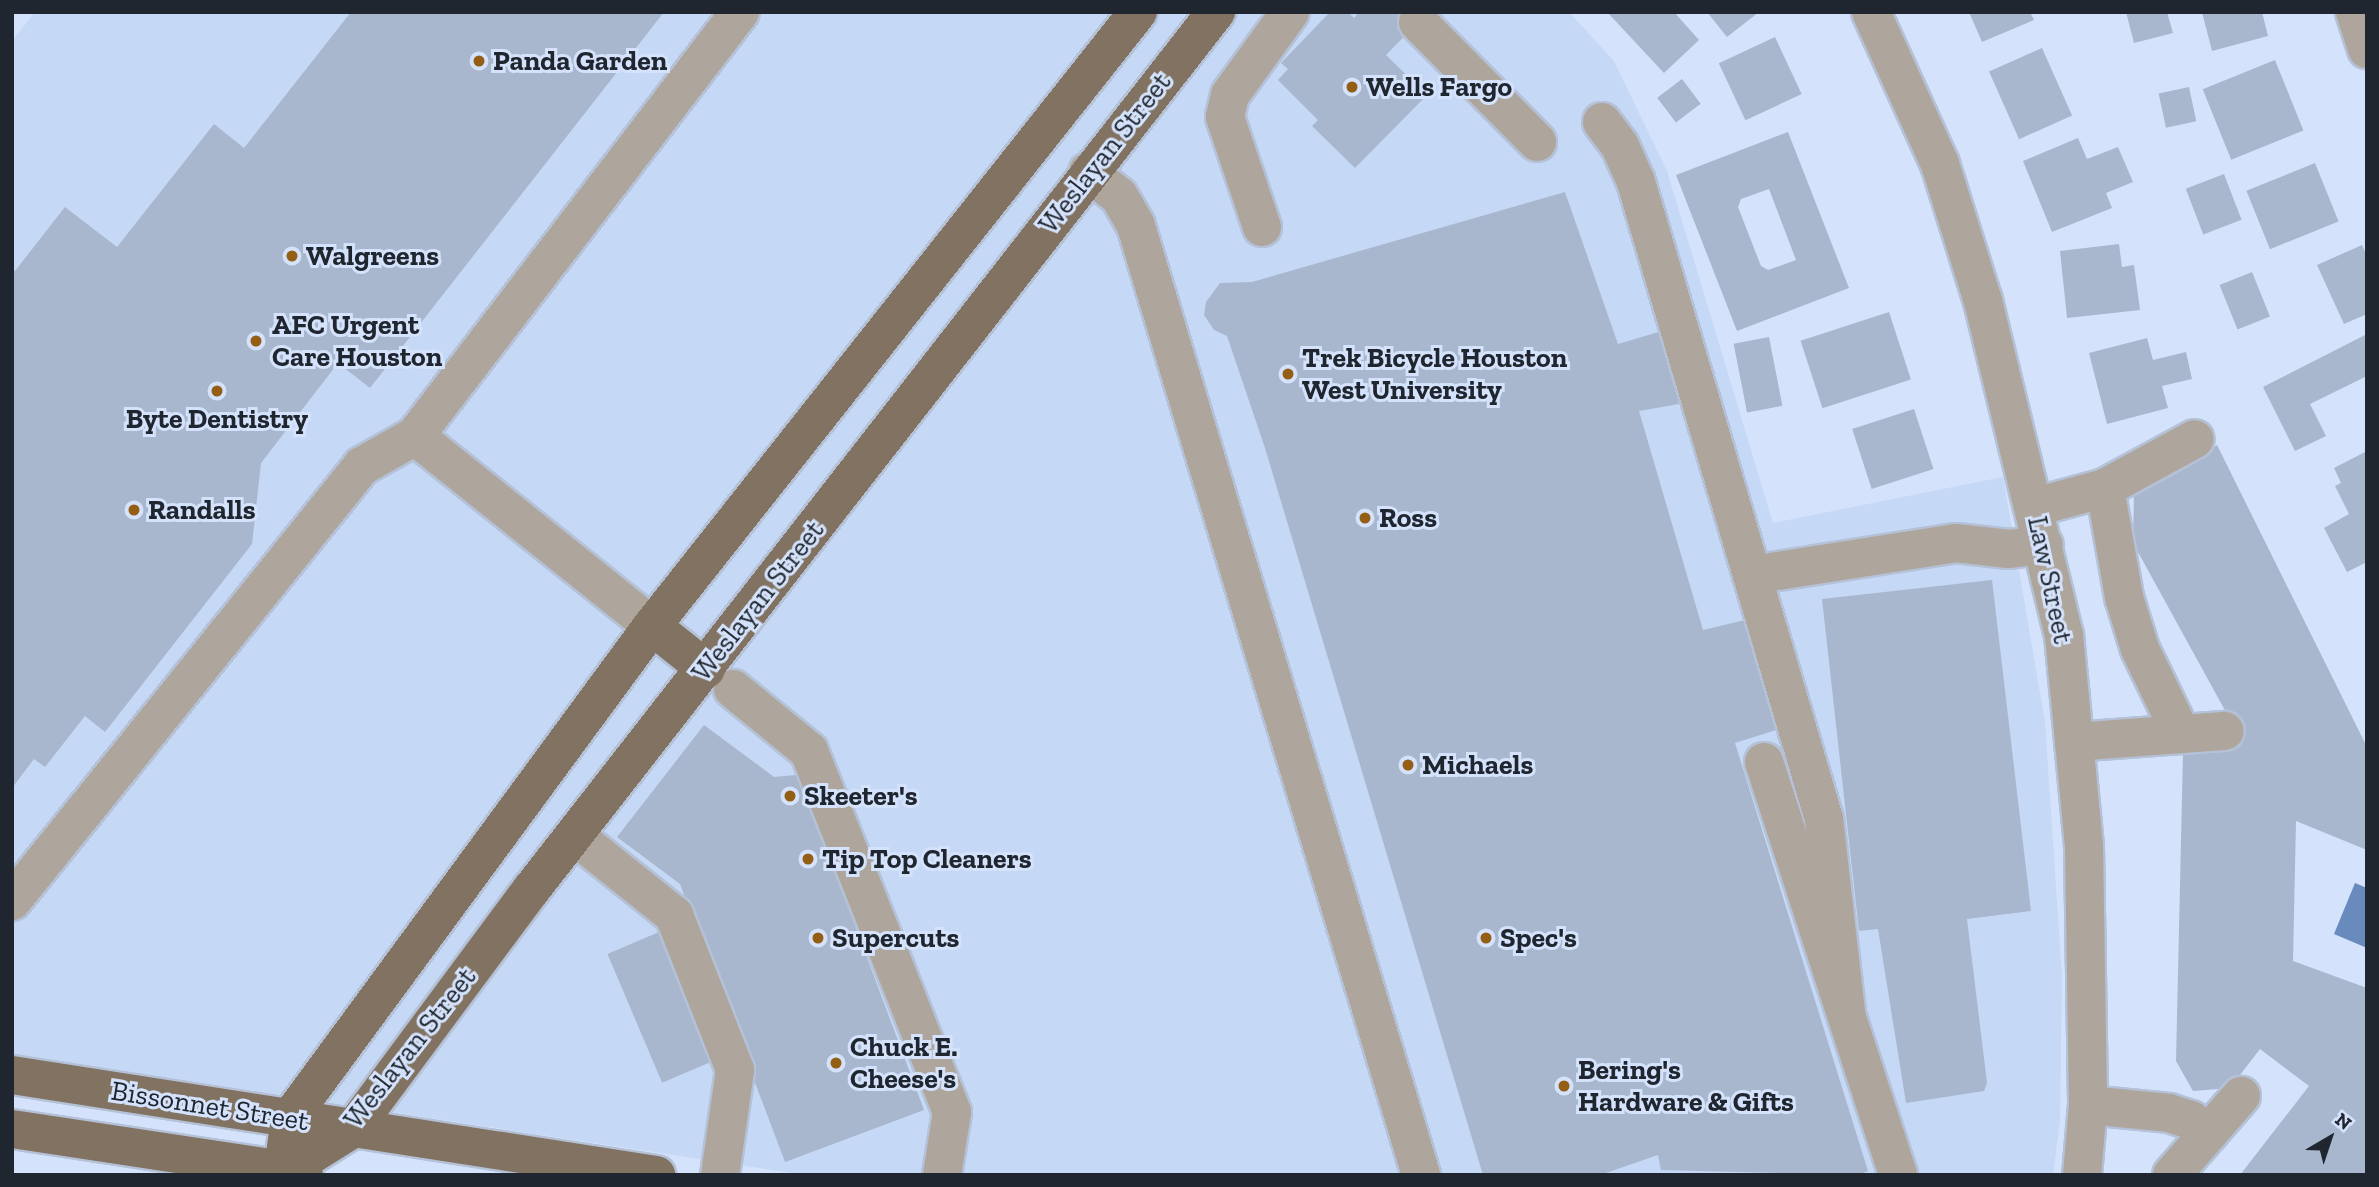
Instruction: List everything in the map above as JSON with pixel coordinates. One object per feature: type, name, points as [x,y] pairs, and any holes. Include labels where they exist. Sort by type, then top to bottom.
[{"type":"main road","name":"Weslayan Street","points":[[292,1173],[290,1118],[652,626],[1045,134],[1139,12]]},
{"type":"main road","name":"Weslayan Street","points":[[292,1173],[354,1128],[575,836],[719,679],[1088,172],[1216,12]]},
{"type":"main road","points":[[1045,134],[1088,172]]},
{"type":"main road","points":[[652,626],[719,679]]},
{"type":"main road","name":"Bissonnet Street","points":[[12,1076],[656,1175]]},
{"type":"main road","name":"Bissonnet Street","points":[[12,1129],[292,1173]]},
{"type":"street","points":[[12,901],[362,466],[415,436],[740,12]]},
{"type":"street","points":[[1262,227],[1225,117],[1230,96],[1290,12]]},
{"type":"street","name":"Law Street","points":[[1871,12],[1940,164],[1983,301],[2064,635],[2084,846],[2088,1105],[2082,1175]]},
{"type":"street","points":[[2355,12],[2367,50]]},
{"type":"street","points":[[1418,22],[1537,142]]},
{"type":"street","points":[[1602,122],[1636,182],[1824,819],[1846,1013]]},
{"type":"street","points":[[1088,172],[1119,196],[1136,226],[1421,1175]]},
{"type":"street","points":[[415,436],[652,626]]},
{"type":"street","points":[[2035,507],[2105,488],[2195,439]]},
{"type":"street","points":[[2105,488],[2124,597],[2140,649],[2181,734]]},
{"type":"street","points":[[1752,575],[1956,543],[2009,549],[2044,545]]},
{"type":"street","points":[[719,679],[810,751],[952,1112],[942,1175]]},
{"type":"street","points":[[2074,742],[2225,731]]},
{"type":"street","points":[[1764,762],[1898,1175]]},
{"type":"street","points":[[575,836],[674,915],[735,1070],[720,1175]]},
{"type":"street","points":[[2172,1175],[2241,1096]]},
{"type":"street","points":[[2088,1105],[2169,1113],[2191,1120],[2209,1133]]},
{"type":"shaded area","points":[[35,12],[1569,12],[1614,61],[1667,171],[1773,523],[2003,477],[2045,722],[2062,977],[2060,1120],[2053,1175],[805,1175],[12,1054],[12,41]]},
{"type":"water","points":[[2355,883],[2367,888],[2367,948],[2334,934]]},
{"type":"building","points":[[351,12],[664,12],[370,388],[338,363],[261,463],[252,544],[105,732],[85,716],[45,767],[34,759],[12,788],[12,269],[15,271],[65,207],[117,247],[214,124],[244,148]]},
{"type":"building","name":"Wells Fargo","points":[[1330,12],[1348,12],[1354,18],[1359,12],[1428,12],[1386,55],[1427,95],[1355,168],[1312,126],[1318,120],[1278,80],[1288,69],[1281,63]]},
{"type":"building","points":[[1607,12],[1674,12],[1699,40],[1664,73]]},
{"type":"building","points":[[1707,12],[1759,12],[1727,37]]},
{"type":"building","points":[[1969,12],[2030,12],[2034,20],[1982,42]]},
{"type":"building","points":[[2126,12],[2167,12],[2173,33],[2134,43]]},
{"type":"building","points":[[2202,12],[2262,12],[2268,36],[2212,51]]},
{"type":"building","points":[[1775,37],[1802,94],[1745,120],[1719,63]]},
{"type":"building","points":[[2042,48],[2072,116],[2019,139],[1989,72]]},
{"type":"building","points":[[2275,60],[2303,130],[2231,160],[2203,89]]},
{"type":"building","points":[[1682,79],[1701,104],[1676,122],[1657,98]]},
{"type":"building","points":[[2189,87],[2196,121],[2166,128],[2159,93]]},
{"type":"building","points":[[1788,132],[1849,288],[1737,331],[1676,175]],"holes":[[[1769,189],[1796,260],[1768,270],[1761,266],[1738,207],[1741,199]]]},
{"type":"building","points":[[2078,138],[2087,159],[2118,147],[2133,182],[2106,193],[2112,208],[2052,232],[2023,161]]},
{"type":"building","points":[[2315,163],[2339,221],[2270,249],[2246,191]]},
{"type":"building","points":[[2224,174],[2242,220],[2203,234],[2186,189]]},
{"type":"building","points":[[1565,192],[1618,344],[1662,331],[1679,404],[1639,411],[1703,630],[1745,620],[1776,730],[1735,743],[1868,1171],[1858,1175],[1661,1170],[1658,1155],[1600,1175],[1483,1175],[1265,448],[1227,336],[1214,330],[1204,315],[1206,302],[1220,283],[1252,282]]},
{"type":"building","points":[[2119,244],[2122,267],[2134,265],[2140,310],[2067,318],[2060,251]]},
{"type":"building","points":[[2362,245],[2367,256],[2367,314],[2344,324],[2317,265]]},
{"type":"building","points":[[2252,272],[2270,317],[2238,330],[2220,285]]},
{"type":"building","points":[[1889,312],[1911,380],[1822,408],[1801,341]]},
{"type":"building","points":[[2367,334],[2367,376],[2310,404],[2326,436],[2295,451],[2263,387]]},
{"type":"building","points":[[1769,337],[1782,406],[1747,413],[1734,344]]},
{"type":"building","points":[[2147,338],[2153,360],[2186,352],[2192,379],[2162,386],[2168,408],[2107,424],[2089,353]]},
{"type":"building","points":[[1914,409],[1933,469],[1872,489],[1852,429]]},
{"type":"building","points":[[2217,445],[2367,747],[2367,850],[2296,821],[2293,961],[2367,988],[2367,1175],[2240,1175],[2309,1086],[2260,1049],[2230,1088],[2193,1091],[2176,1061],[2183,753],[2225,751],[2238,734],[2133,543],[2134,490]]},
{"type":"building","points":[[2367,451],[2367,562],[2347,572],[2324,528],[2349,514],[2335,486],[2341,483],[2334,468]]},
{"type":"building","points":[[1992,580],[2031,911],[1967,919],[1987,1083],[1984,1091],[1906,1103],[1878,929],[1859,931],[1822,599]]},
{"type":"building","points":[[704,725],[774,777],[796,775],[808,784],[810,805],[924,1110],[785,1162],[680,884],[617,837]]},
{"type":"building","points":[[659,932],[714,1061],[662,1083],[607,954]]},
{"type":"place","name":"Panda Garden","points":[[479,61]]},
{"type":"place","name":"Wells Fargo","points":[[1352,87]]},
{"type":"place","name":"Walgreens","points":[[292,256]]},
{"type":"place","name":"AFC Urgent Care Houston","points":[[256,341]]},
{"type":"place","name":"Trek Bicycle Houston West University","points":[[1288,374]]},
{"type":"place","name":"Byte Dentistry","points":[[217,391]]},
{"type":"place","name":"Randalls","points":[[134,510]]},
{"type":"place","name":"Ross","points":[[1365,518]]},
{"type":"place","name":"Michaels","points":[[1408,765]]},
{"type":"place","name":"Skeeter's","points":[[790,796]]},
{"type":"place","name":"Tip Top Cleaners","points":[[808,859]]},
{"type":"place","name":"Supercuts","points":[[818,938]]},
{"type":"place","name":"Spec's","points":[[1486,938]]},
{"type":"place","name":"Chuck E. Cheese's","points":[[836,1063]]},
{"type":"place","name":"Bering's Hardware & Gifts","points":[[1564,1086]]}]
